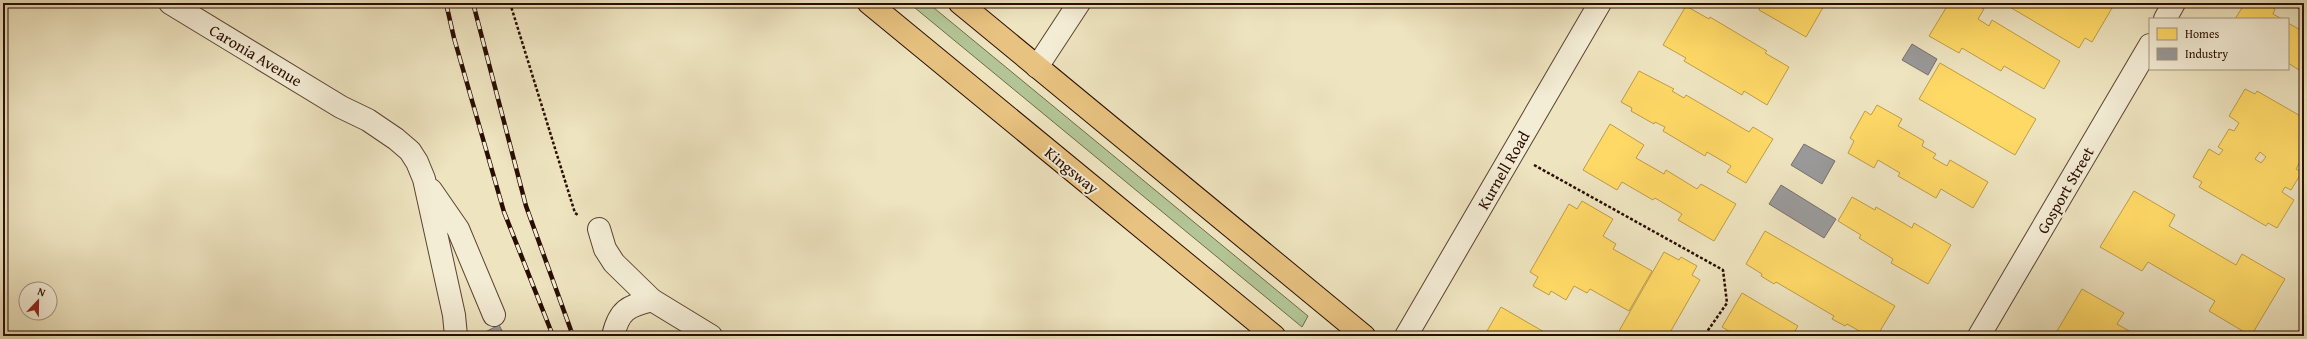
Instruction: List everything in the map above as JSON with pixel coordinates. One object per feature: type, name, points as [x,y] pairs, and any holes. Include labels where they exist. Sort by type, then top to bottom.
[{"type":"main road","name":"Kingsway","points":[[869,3],[1274,336]]},
{"type":"main road","points":[[960,3],[1364,336]]},
{"type":"street","name":"Caronia Avenue","points":[[170,3],[341,107],[368,120],[410,151],[424,179]]},
{"type":"street","points":[[1037,67],[1079,3]]},
{"type":"street","name":"Kurnell Road","points":[[1406,336],[1600,3]]},
{"type":"street","points":[[2166,18],[2174,3]]},
{"type":"street","name":"Gosport Street","points":[[1979,336],[2149,47]]},
{"type":"street","points":[[424,179],[458,229],[494,315]]},
{"type":"street","points":[[424,179],[454,315],[456,336]]},
{"type":"street","points":[[599,229],[605,249],[614,263],[652,300],[710,336]]},
{"type":"street","points":[[613,336],[616,323],[621,314],[633,305],[652,300]]},
{"type":"path","points":[[510,3],[575,213],[599,229]]},
{"type":"path","points":[[1512,154],[1723,270],[1727,303],[1704,336]]},
{"type":"green space","points":[[909,3],[928,3],[1308,316],[1302,327]]},
{"type":"building: Homes","points":[[1753,3],[1825,4],[1806,37],[1759,10],[1760,7]]},
{"type":"building: Homes","points":[[1949,3],[1974,3],[1984,9],[1978,19],[1989,26],[1992,20],[2060,61],[2044,89],[2004,66],[2001,71],[1962,48],[1959,53],[1929,36]]},
{"type":"building: Homes","points":[[2003,3],[2115,3],[2092,42],[2085,38],[2079,48]]},
{"type":"building: Homes","points":[[2245,3],[2265,3],[2275,9],[2273,14],[2280,18],[2236,18]]},
{"type":"building: Homes","points":[[2289,3],[2304,3],[2304,12]]},
{"type":"building: Homes","points":[[1686,6],[1709,19],[1710,17],[1767,51],[1765,53],[1789,67],[1767,105],[1744,91],[1742,95],[1684,61],[1686,58],[1663,45]]},
{"type":"building: Homes","points":[[2289,24],[2304,32],[2304,73],[2289,64]]},
{"type":"building: Homes","points":[[1940,63],[2036,119],[2015,155],[1919,99]]},
{"type":"building: Homes","points":[[1639,71],[1674,89],[1672,91],[1684,98],[1686,95],[1749,132],[1753,127],[1773,139],[1746,183],[1727,172],[1731,166],[1707,152],[1705,156],[1663,131],[1665,127],[1655,122],[1654,124],[1631,111],[1632,108],[1621,102]]},
{"type":"building: Homes","points":[[2245,89],[2255,94],[2257,91],[2304,118],[2304,161],[2301,160],[2296,169],[2302,172],[2291,190],[2285,187],[2282,192],[2294,200],[2277,228],[2268,223],[2266,226],[2199,187],[2202,182],[2193,177],[2209,149],[2219,155],[2223,150],[2218,147],[2229,129],[2234,131],[2239,123],[2229,116]],"holes":[[[2260,152],[2266,157],[2261,163],[2255,159]]]},
{"type":"building: Homes","points":[[1877,105],[1902,119],[1898,126],[1924,141],[1922,146],[1936,154],[1933,158],[1947,166],[1950,160],[1988,182],[1973,208],[1941,189],[1936,198],[1898,176],[1900,173],[1878,160],[1874,168],[1848,153],[1854,141],[1850,138],[1865,111],[1871,115]]},
{"type":"building: Homes","points":[[1610,124],[1644,145],[1636,158],[1664,174],[1666,170],[1697,189],[1701,184],[1736,204],[1714,241],[1678,220],[1682,214],[1655,198],[1653,200],[1622,182],[1617,190],[1583,170]]},
{"type":"building: Homes","points":[[2134,191],[2175,215],[2169,226],[2236,265],[2242,254],[2285,279],[2251,336],[2209,311],[2215,301],[2148,262],[2142,271],[2100,247]]},
{"type":"building: Homes","points":[[1852,197],[1875,210],[1876,207],[1912,228],[1914,223],[1951,245],[1928,284],[1891,263],[1893,259],[1859,238],[1861,235],[1838,221]]},
{"type":"building: Homes","points":[[1582,201],[1613,219],[1603,236],[1616,244],[1613,249],[1652,271],[1629,311],[1590,289],[1587,293],[1574,286],[1566,300],[1551,291],[1549,295],[1533,286],[1538,277],[1530,272],[1569,204],[1577,209]]},
{"type":"building: Homes","points":[[1765,231],[1895,306],[1877,336],[1868,336],[1847,324],[1845,326],[1832,319],[1834,316],[1776,282],[1774,284],[1746,264]]},
{"type":"building: Homes","points":[[1664,252],[1679,260],[1681,257],[1697,266],[1692,275],[1700,280],[1668,336],[1628,336],[1619,331]]},
{"type":"building: Homes","points":[[2082,289],[2124,313],[2117,324],[2138,336],[2054,336]]},
{"type":"building: Homes","points":[[1742,293],[1798,326],[1792,336],[1737,336],[1722,327]]},
{"type":"building: Homes","points":[[1501,307],[1551,336],[1484,336]]},
{"type":"building: Industry","points":[[1912,44],[1937,59],[1928,75],[1902,60]]},
{"type":"building: Industry","points":[[1804,144],[1835,161],[1822,184],[1791,165]]},
{"type":"building: Industry","points":[[1781,185],[1836,219],[1824,238],[1769,204]]},
{"type":"building: Industry","points":[[499,325],[505,336],[477,336]]},
{"type":"railway","points":[[446,3],[454,38],[504,212],[553,336]]},
{"type":"railway","points":[[473,3],[526,206],[573,336]]}]
